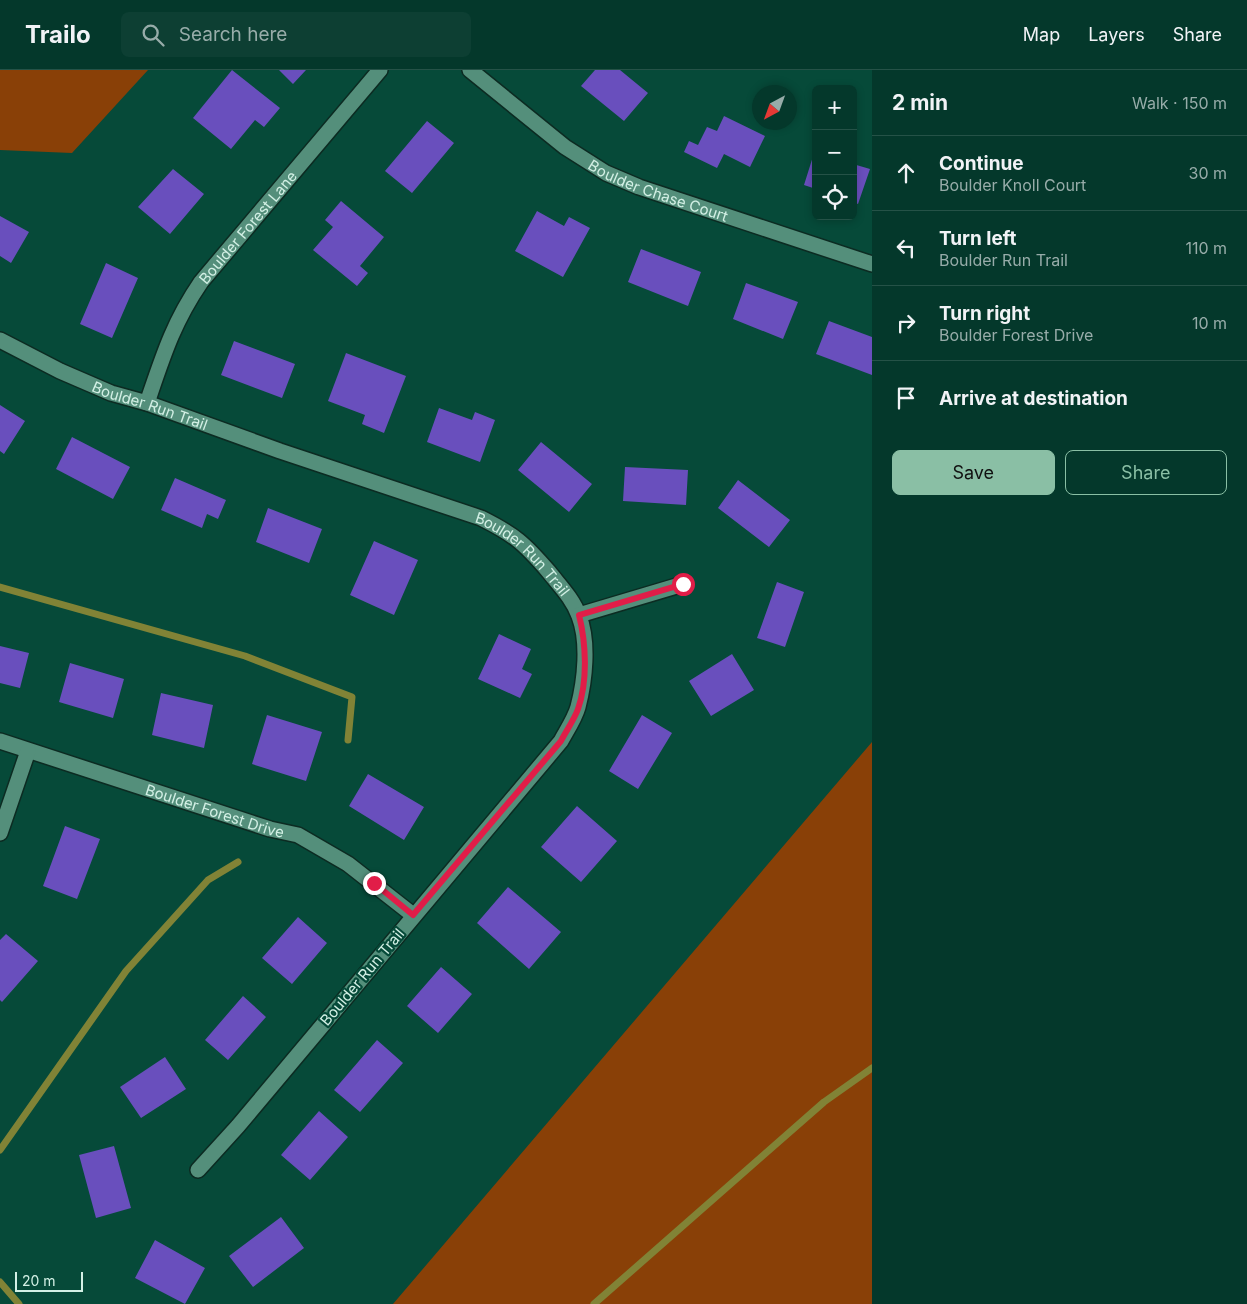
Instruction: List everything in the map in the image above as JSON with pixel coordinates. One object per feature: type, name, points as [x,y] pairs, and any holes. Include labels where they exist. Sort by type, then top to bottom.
[{"type":"street","name":"Boulder Forest Lane","points":[[147,403],[169,338],[182,310],[201,282],[380,70]]},
{"type":"street","name":"Boulder Chase Court","points":[[470,70],[565,147],[606,173],[639,187],[872,264]]},
{"type":"street","name":"Boulder Run Trail","points":[[0,340],[102,390],[147,403],[280,451],[481,518],[505,529],[524,542],[567,595],[579,615],[584,636],[582,683],[578,709],[561,741],[413,915],[238,1126],[198,1170]]},
{"type":"street","points":[[579,615],[683,584]]},
{"type":"street","name":"Boulder Forest Drive","points":[[0,741],[270,829],[298,836],[348,864],[413,915]]},
{"type":"street","points":[[0,833],[28,750]]},
{"type":"shaded area","points":[[0,70],[148,70],[72,153],[0,150]]},
{"type":"shaded area","points":[[872,742],[872,1304],[393,1304]]},
{"type":"building","points":[[232,70],[280,108],[264,127],[255,120],[231,149],[193,118]]},
{"type":"building","points":[[279,70],[306,70],[293,84]]},
{"type":"building","points":[[595,70],[620,70],[648,93],[624,121],[581,86]]},
{"type":"building","points":[[724,116],[765,136],[750,167],[724,154],[717,168],[684,152],[689,141],[698,145],[707,127],[717,131]]},
{"type":"building","points":[[427,121],[454,143],[412,193],[385,171]]},
{"type":"building","points":[[812,160],[812,188],[804,185]]},
{"type":"building","points":[[857,165],[870,169],[857,204]]},
{"type":"building","points":[[173,169],[204,194],[170,234],[138,207]]},
{"type":"building","points":[[341,201],[384,237],[360,266],[368,273],[357,286],[313,250],[333,227],[325,220]]},
{"type":"building","points":[[537,211],[564,226],[569,217],[590,228],[563,277],[515,251]]},
{"type":"building","points":[[0,216],[29,232],[11,263],[0,256]]},
{"type":"building","points":[[641,249],[701,272],[688,306],[628,282]]},
{"type":"building","points":[[106,263],[138,278],[112,338],[80,324]]},
{"type":"building","points":[[746,283],[798,302],[783,339],[733,319]]},
{"type":"building","points":[[829,321],[872,337],[872,375],[816,354]]},
{"type":"building","points":[[234,341],[295,364],[282,398],[221,375]]},
{"type":"building","points":[[346,353],[406,376],[384,433],[362,424],[365,415],[328,401]]},
{"type":"building","points":[[0,405],[25,421],[4,454],[0,451]]},
{"type":"building","points":[[439,408],[472,420],[475,412],[495,420],[480,462],[427,442]]},
{"type":"building","points":[[72,437],[130,467],[113,499],[56,469]]},
{"type":"building","points":[[541,442],[592,484],[569,512],[518,470]]},
{"type":"building","points":[[625,467],[688,470],[686,505],[623,501]]},
{"type":"building","points":[[175,478],[226,500],[218,519],[207,514],[202,528],[161,510]]},
{"type":"building","points":[[738,480],[790,520],[769,547],[718,508]]},
{"type":"building","points":[[268,508],[322,529],[309,563],[256,542]]},
{"type":"building","points":[[374,541],[418,560],[394,615],[350,595]]},
{"type":"building","points":[[777,582],[804,592],[785,647],[757,638]]},
{"type":"building","points":[[499,634],[531,649],[522,669],[532,674],[520,698],[478,679]]},
{"type":"building","points":[[0,646],[29,653],[20,688],[0,683]]},
{"type":"building","points":[[732,654],[754,690],[711,716],[689,681]]},
{"type":"building","points":[[70,663],[124,679],[113,718],[59,702]]},
{"type":"building","points":[[161,693],[213,705],[204,748],[152,735]]},
{"type":"building","points":[[267,715],[322,732],[306,781],[252,764]]},
{"type":"building","points":[[642,715],[672,733],[638,789],[609,771]]},
{"type":"building","points":[[368,774],[424,807],[404,840],[349,806]]},
{"type":"building","points":[[577,806],[617,841],[581,882],[541,847]]},
{"type":"building","points":[[65,826],[100,839],[77,899],[43,886]]},
{"type":"building","points":[[508,887],[561,932],[529,969],[477,923]]},
{"type":"building","points":[[298,917],[327,943],[292,984],[262,958]]},
{"type":"building","points":[[6,934],[38,961],[2,1002],[0,1000],[0,940]]},
{"type":"building","points":[[441,967],[472,994],[438,1033],[407,1006]]},
{"type":"building","points":[[243,996],[266,1017],[228,1060],[205,1040]]},
{"type":"building","points":[[377,1040],[403,1063],[360,1112],[334,1090]]},
{"type":"building","points":[[165,1057],[186,1089],[141,1118],[120,1087]]},
{"type":"building","points":[[319,1111],[348,1137],[310,1180],[281,1155]]},
{"type":"building","points":[[114,1146],[131,1208],[96,1218],[79,1155]]},
{"type":"building","points":[[281,1217],[304,1248],[253,1287],[229,1256]]},
{"type":"building","points":[[155,1240],[205,1268],[185,1304],[135,1278]]},
{"type":"waterway","points":[[0,587],[245,656],[352,697],[348,740]]},
{"type":"waterway","points":[[0,1150],[126,971],[208,880],[238,862]]},
{"type":"waterway","points":[[594,1304],[824,1102],[872,1068]]},
{"type":"waterway","points":[[0,1282],[19,1304]]},
{"type":"route","points":[[374,883],[413,915],[561,741],[578,709],[582,683],[584,636],[579,615],[683,584]]}]
